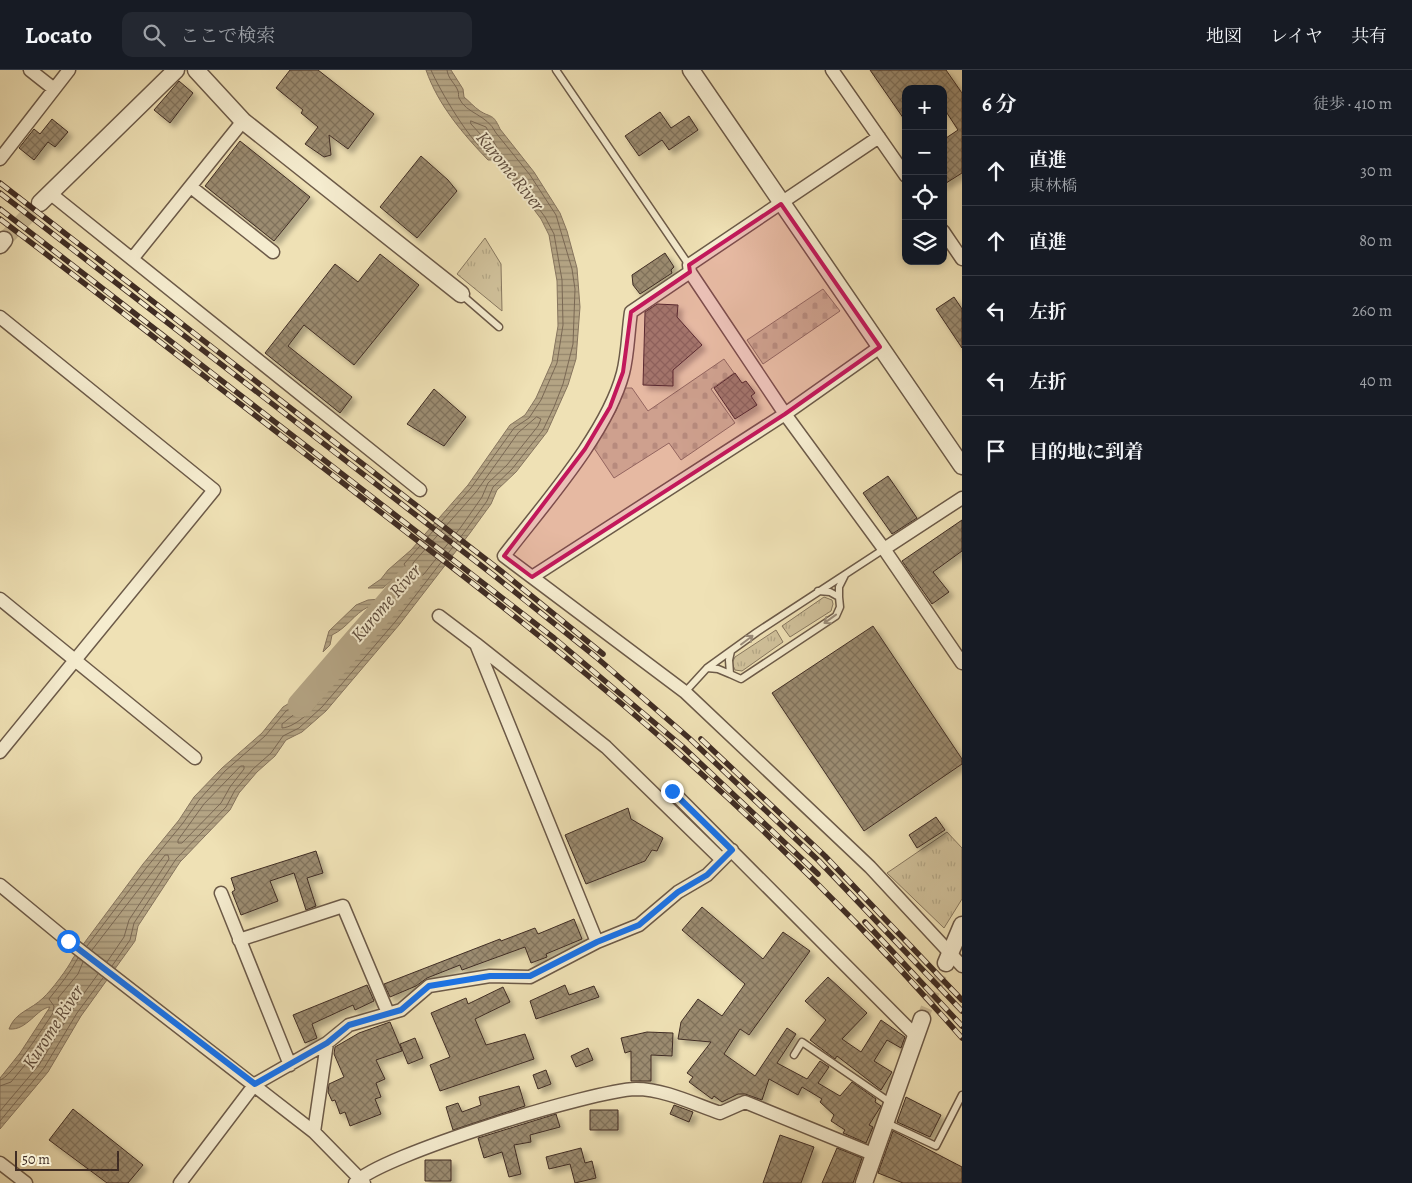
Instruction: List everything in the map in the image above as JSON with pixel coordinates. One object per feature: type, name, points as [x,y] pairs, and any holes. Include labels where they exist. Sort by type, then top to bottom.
[{"type":"street","points":[[30,70],[54,89]]},
{"type":"street","points":[[0,159],[69,70]]},
{"type":"street","points":[[176,70],[45,199],[132,259],[420,490]]},
{"type":"street","points":[[196,70],[244,121],[461,294]]},
{"type":"street","points":[[690,70],[962,466]]},
{"type":"street","points":[[832,70],[905,175]]},
{"type":"street","points":[[132,259],[244,121]]},
{"type":"street","points":[[879,137],[781,204],[631,312],[623,372],[610,407],[585,449],[504,556],[684,692],[870,867],[948,958],[962,966]]},
{"type":"street","points":[[191,187],[273,252]]},
{"type":"street","points":[[947,237],[962,259]]},
{"type":"street","points":[[690,269],[785,414],[884,549],[962,663]]},
{"type":"street","points":[[0,317],[214,490],[0,752]]},
{"type":"street","points":[[532,577],[785,414],[880,347]]},
{"type":"street","points":[[884,549],[962,498]]},
{"type":"street","points":[[0,599],[195,758]]},
{"type":"street","points":[[439,616],[606,748],[722,860]]},
{"type":"street","points":[[476,644],[597,942]]},
{"type":"street","points":[[672,791],[915,1035]]},
{"type":"street","points":[[180,1183],[255,1084],[327,1043],[349,1025],[401,1010],[429,986],[490,976],[530,976],[597,942],[639,925],[678,892],[707,875],[732,850]]},
{"type":"street","points":[[0,885],[68,941],[255,1084],[314,1132],[360,1181],[406,1155],[448,1140],[536,1112],[621,1090],[639,1089],[662,1093],[720,1113],[745,1102],[875,1155]]},
{"type":"street","points":[[221,893],[290,1065]]},
{"type":"street","points":[[239,940],[344,906],[388,1013]]},
{"type":"street","points":[[948,958],[962,925]]},
{"type":"street","points":[[864,1183],[922,1019]]},
{"type":"street","points":[[314,1132],[327,1043]]},
{"type":"street","points":[[0,1163],[26,1183]]},
{"type":"lane","points":[[556,70],[690,269]]},
{"type":"lane","points":[[461,294],[499,327]]},
{"type":"lane","points":[[684,692],[707,668],[818,591],[884,549]]},
{"type":"lane","points":[[707,668],[718,669],[742,679],[836,616],[840,607],[839,587],[845,574]]},
{"type":"lane","points":[[818,591],[830,592],[839,597]]},
{"type":"lane","points":[[730,674],[729,660],[731,651]]},
{"type":"lane","points":[[794,1055],[802,1042],[892,1104]]},
{"type":"lane","points":[[885,1122],[936,1146],[962,1095]]},
{"type":"highlighted area","points":[[781,204],[880,347],[785,414],[532,577],[504,556],[585,449],[610,407],[623,372],[631,312],[690,272],[689,265]]},
{"type":"green space","points":[[485,238],[501,264],[502,311],[457,274]]},
{"type":"green space","points":[[823,289],[840,311],[763,364],[747,340]]},
{"type":"green space","points":[[724,359],[734,373],[711,389],[735,423],[681,460],[669,443],[614,478],[594,448],[616,411],[624,388],[632,388],[648,411]]},
{"type":"green space","points":[[824,597],[832,600],[831,611],[790,637],[782,626]]},
{"type":"green space","points":[[776,630],[783,642],[742,671],[735,670],[732,663],[735,657]]},
{"type":"green space","points":[[947,832],[962,848],[962,899],[944,928],[887,873]]},
{"type":"water","points":[[426,70],[451,70],[463,89],[464,97],[495,120],[534,172],[560,213],[577,268],[580,307],[576,359],[568,385],[547,432],[516,472],[497,490],[491,504],[470,533],[399,625],[326,711],[302,732],[286,740],[275,756],[257,772],[239,793],[230,810],[180,862],[138,926],[135,941],[81,1016],[48,1072],[0,1129],[0,1078],[20,1053],[50,1007],[45,1008],[21,1027],[9,1029],[12,1023],[19,1015],[43,998],[55,985],[143,864],[179,820],[194,797],[222,768],[262,733],[283,707],[299,697],[313,678],[317,676],[330,680],[341,664],[381,618],[387,605],[373,612],[368,607],[332,635],[330,645],[323,652],[329,631],[356,605],[368,600],[381,599],[389,594],[393,586],[402,581],[404,572],[400,573],[383,588],[368,588],[381,579],[388,570],[411,550],[468,485],[510,425],[525,415],[536,398],[552,362],[558,326],[557,281],[549,235],[541,219],[497,160],[488,160],[452,118],[437,95]]},
{"type":"building","points":[[290,70],[318,70],[374,114],[348,149],[329,135],[331,155],[324,157],[305,144],[318,127],[301,113],[303,110],[276,88]]},
{"type":"building","points":[[870,70],[946,70],[962,93],[962,173],[947,182],[947,137],[958,130],[947,113],[947,85],[902,85],[902,116]]},
{"type":"building","points":[[179,81],[193,93],[170,123],[154,110]]},
{"type":"building","points":[[660,112],[671,128],[689,116],[698,130],[669,150],[662,140],[639,156],[625,136]]},
{"type":"building","points":[[52,119],[68,132],[55,147],[48,142],[34,160],[19,148],[34,129],[40,134]]},
{"type":"building","points":[[240,141],[310,197],[274,241],[205,186]]},
{"type":"building","points":[[421,156],[448,180],[457,191],[417,238],[380,207]]},
{"type":"building","points":[[665,253],[674,267],[671,270],[672,273],[640,294],[633,285],[632,275]]},
{"type":"building","points":[[380,254],[419,285],[354,365],[304,325],[288,346],[352,397],[340,413],[265,353],[335,264],[358,282]]},
{"type":"building","points":[[954,297],[962,309],[962,348],[936,309]]},
{"type":"building","points":[[657,304],[678,305],[677,317],[702,345],[673,370],[673,386],[643,385],[645,312]]},
{"type":"building","points":[[735,373],[742,383],[746,381],[755,393],[751,396],[757,405],[735,419],[714,388]]},
{"type":"building","points":[[434,389],[466,417],[444,446],[407,424]]},
{"type":"building","points":[[888,476],[917,518],[892,534],[863,493]]},
{"type":"building","points":[[962,520],[962,551],[933,572],[949,592],[932,604],[902,561]]},
{"type":"building","points":[[873,626],[962,759],[962,764],[864,831],[772,693]]},
{"type":"building","points":[[628,808],[631,819],[663,838],[657,851],[652,850],[645,861],[586,884],[565,835]]},
{"type":"building","points":[[936,817],[945,830],[917,848],[909,835]]},
{"type":"building","points":[[316,851],[323,873],[307,878],[316,906],[306,910],[294,873],[270,881],[278,901],[241,915],[232,892],[235,890],[231,878]]},
{"type":"building","points":[[702,907],[763,959],[783,932],[810,951],[749,1035],[740,1029],[724,1054],[755,1076],[787,1028],[796,1034],[777,1063],[807,1079],[820,1061],[829,1067],[818,1083],[840,1096],[852,1082],[876,1099],[875,1102],[881,1106],[869,1125],[873,1127],[866,1143],[843,1133],[845,1130],[831,1121],[834,1115],[820,1102],[822,1099],[802,1087],[798,1095],[769,1079],[762,1100],[745,1094],[738,1094],[722,1102],[714,1096],[712,1099],[689,1082],[693,1077],[687,1073],[711,1042],[678,1039],[681,1022],[698,999],[722,1016],[745,984],[682,930]]},
{"type":"building","points":[[574,919],[582,939],[546,954],[547,957],[531,963],[525,947],[462,970],[460,965],[427,978],[416,986],[390,997],[384,984],[500,939],[501,941],[535,928],[538,934]]},
{"type":"building","points":[[828,977],[867,1013],[842,1039],[861,1052],[881,1020],[905,1037],[901,1048],[887,1040],[874,1061],[892,1072],[881,1090],[837,1056],[835,1059],[810,1040],[826,1020],[805,1001]]},
{"type":"building","points":[[367,985],[374,1001],[355,1010],[353,1005],[312,1024],[317,1038],[305,1043],[293,1015]]},
{"type":"building","points":[[565,985],[569,995],[594,986],[599,997],[536,1019],[530,1001]]},
{"type":"building","points":[[503,987],[510,1002],[475,1019],[486,1045],[525,1034],[534,1059],[440,1091],[430,1065],[450,1057],[431,1013],[466,998],[468,1004]]},
{"type":"building","points":[[390,1022],[402,1051],[376,1060],[385,1079],[376,1083],[381,1097],[375,1099],[381,1114],[350,1126],[345,1112],[340,1114],[335,1100],[332,1101],[328,1092],[329,1084],[344,1077],[334,1054],[335,1047],[359,1033]]},
{"type":"building","points":[[647,1032],[673,1033],[672,1056],[651,1055],[651,1081],[631,1081],[631,1051],[625,1053],[621,1038]]},
{"type":"building","points":[[415,1038],[423,1058],[408,1064],[400,1044]]},
{"type":"building","points":[[588,1048],[593,1060],[576,1067],[571,1056]]},
{"type":"building","points":[[546,1070],[551,1084],[538,1089],[533,1075]]},
{"type":"building","points":[[519,1086],[525,1106],[453,1130],[446,1107],[458,1103],[462,1112],[481,1105],[479,1097]]},
{"type":"building","points":[[906,1097],[941,1115],[930,1137],[897,1122]]},
{"type":"building","points":[[674,1105],[693,1112],[689,1122],[670,1114]]},
{"type":"building","points":[[73,1109],[143,1165],[128,1183],[107,1183],[49,1140]]},
{"type":"building","points":[[590,1110],[618,1110],[618,1130],[590,1130]]},
{"type":"building","points":[[556,1114],[560,1127],[530,1135],[531,1142],[514,1145],[521,1174],[509,1177],[502,1152],[484,1158],[478,1138]]},
{"type":"building","points":[[893,1131],[962,1167],[962,1183],[903,1183],[878,1173]]},
{"type":"building","points":[[780,1135],[814,1147],[801,1183],[763,1183]]},
{"type":"building","points":[[581,1148],[585,1163],[592,1161],[596,1178],[575,1183],[570,1164],[549,1169],[546,1157]]},
{"type":"building","points":[[837,1148],[862,1158],[853,1183],[822,1183]]},
{"type":"building","points":[[425,1160],[451,1160],[451,1181],[425,1181]]},
{"type":"waterway","name":"Kurome River","points":[[300,705],[410,578]]},
{"type":"tunnel","points":[[4,240],[40,203]]},
{"type":"tunnel","points":[[922,1019],[946,963]]},
{"type":"railway","points":[[0,183],[501,571],[603,654]]},
{"type":"railway","points":[[0,193],[496,577],[596,657],[689,738],[819,861],[962,1011]]},
{"type":"railway","points":[[0,209],[554,638],[682,746],[818,874]]},
{"type":"railway","points":[[0,219],[484,592],[622,704],[712,783],[841,907],[962,1038]]},
{"type":"railway","points":[[701,739],[825,856],[962,1000]]},
{"type":"railway","points":[[865,922],[962,1026]]},
{"type":"route","points":[[68,941],[255,1084],[327,1043],[349,1025],[401,1010],[429,986],[490,976],[530,976],[597,942],[639,925],[678,892],[707,875],[732,850],[672,791]]}]
